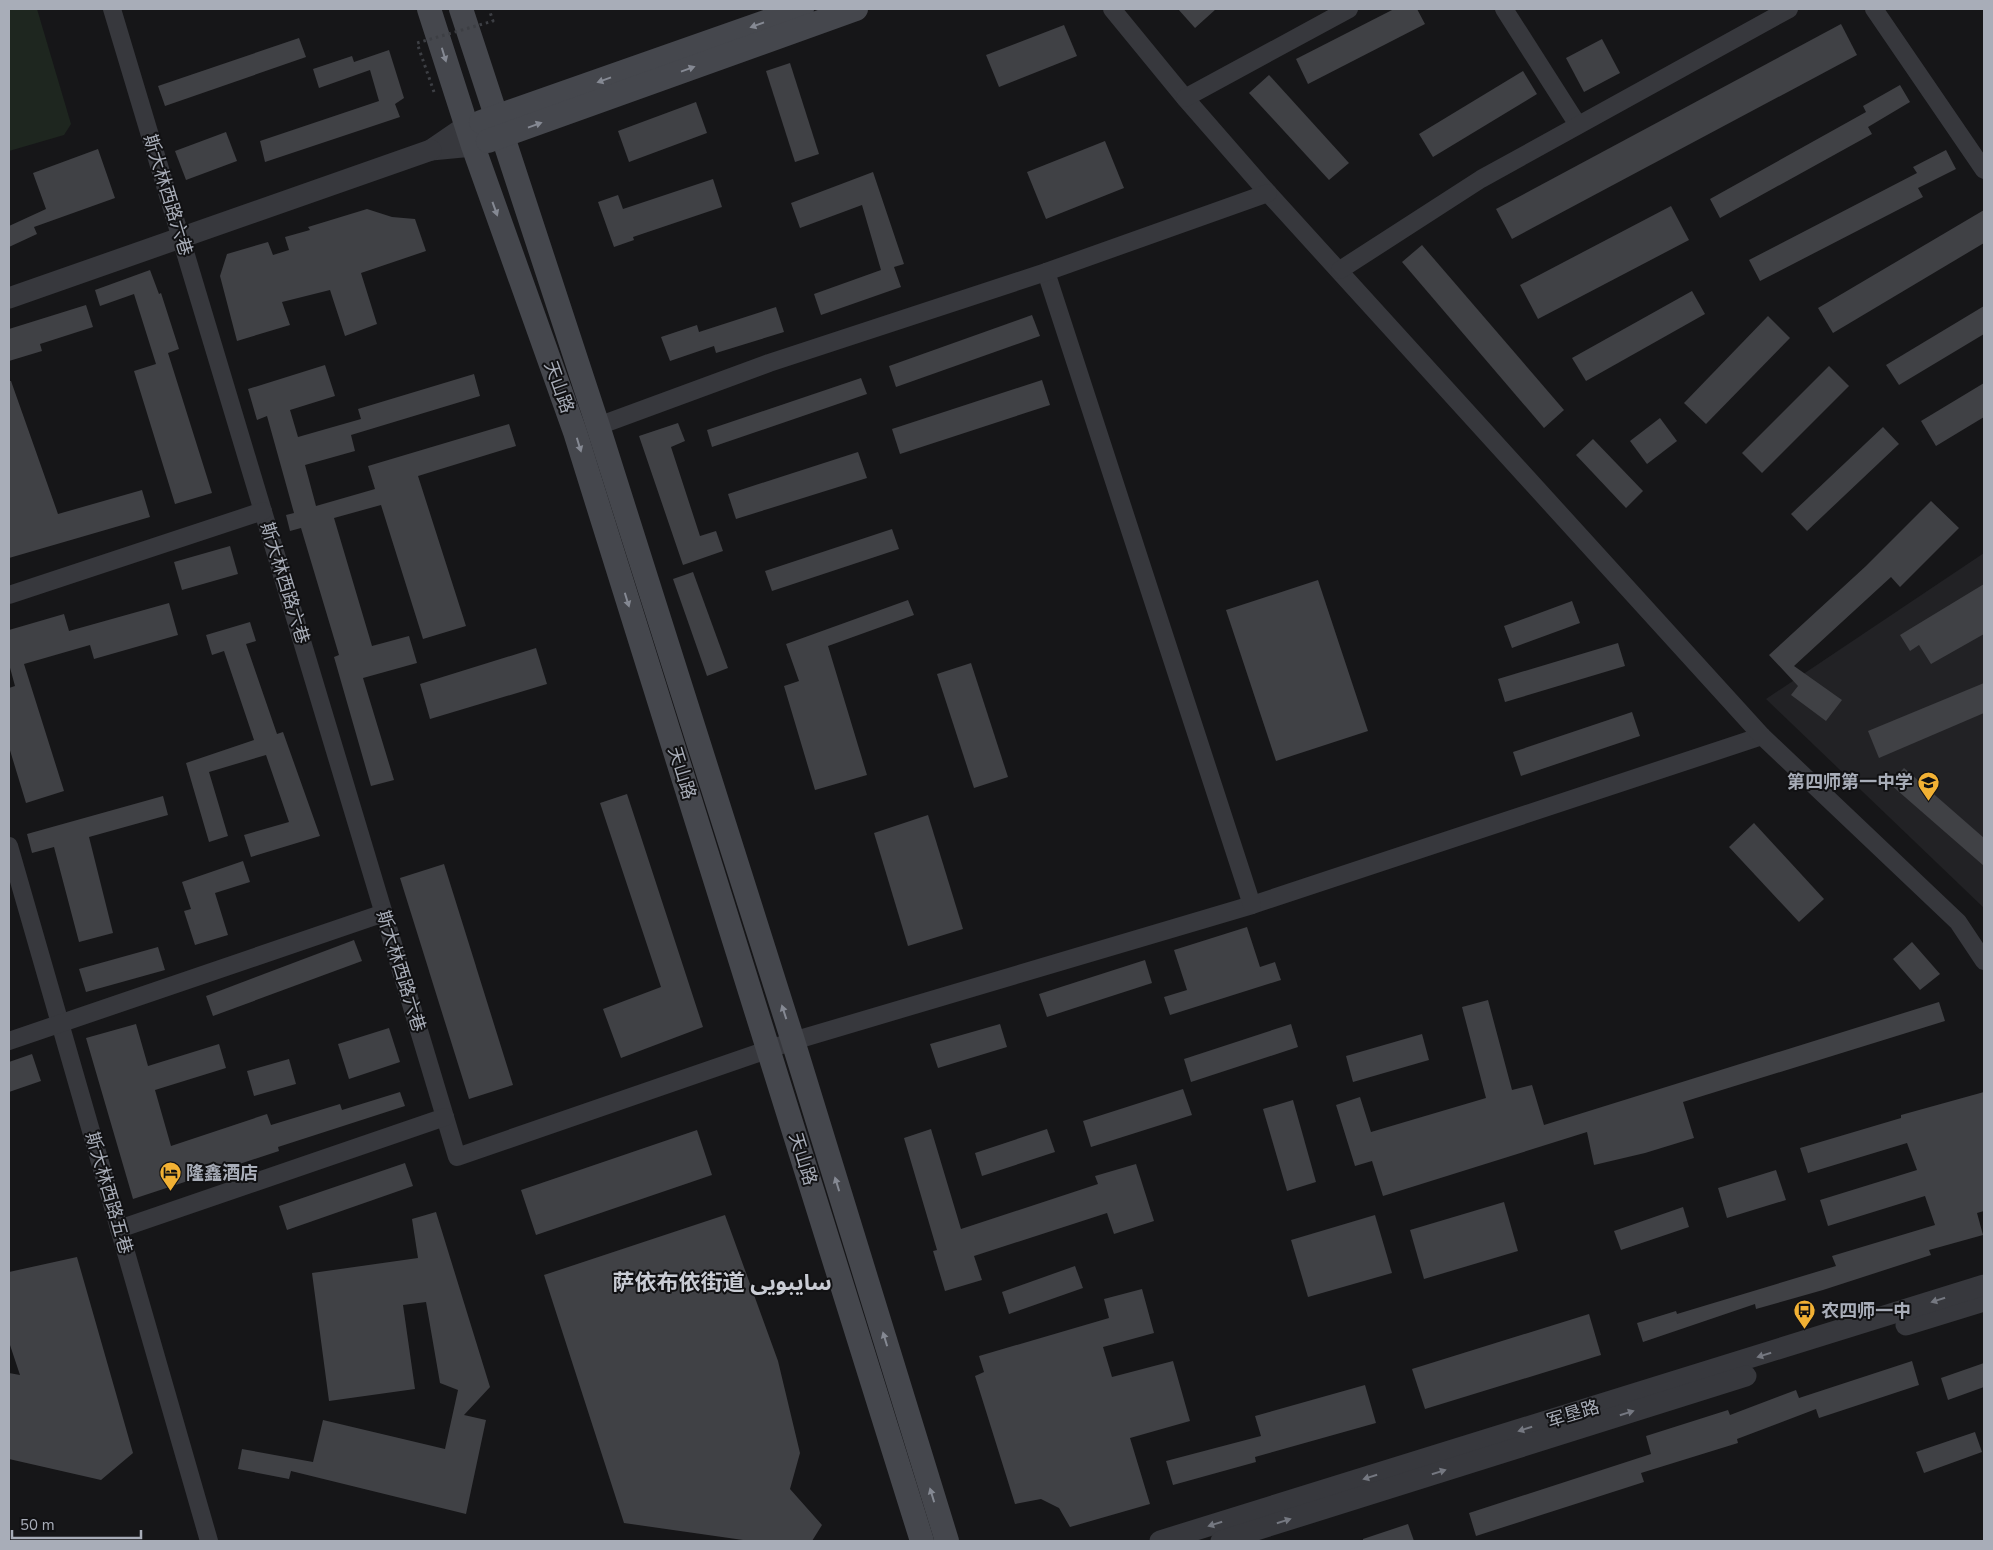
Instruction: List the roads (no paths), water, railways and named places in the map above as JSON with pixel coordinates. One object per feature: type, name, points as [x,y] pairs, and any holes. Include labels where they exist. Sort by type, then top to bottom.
[{"type":"main road","name":"天山路","points":[[429,9],[469,136],[575,432],[922,1541]]},
{"type":"main road","name":"天山路","points":[[461,9],[598,426],[793,1041],[947,1541]]},
{"type":"main road","points":[[500,127],[802,9]]},
{"type":"main road","points":[[469,136],[856,9]]},
{"type":"street","name":"斯大林西路六巷","points":[[112,9],[458,1157],[769,1050]]},
{"type":"street","points":[[1112,9],[1185,98],[1268,193],[1762,736],[1958,922],[1984,961]]},
{"type":"street","points":[[1185,98],[1349,9]]},
{"type":"street","points":[[1504,9],[1578,125]]},
{"type":"street","points":[[1340,270],[1481,179],[1788,9]]},
{"type":"street","points":[[1874,9],[1984,170]]},
{"type":"street","points":[[9,298],[469,136]]},
{"type":"street","points":[[598,426],[769,363],[1046,272],[1268,193]]},
{"type":"street","points":[[1046,272],[1252,905]]},
{"type":"street","points":[[9,595],[263,511]]},
{"type":"street","points":[[769,1050],[793,1041],[1252,905],[1762,736]]},
{"type":"street","name":"斯大林西路五巷","points":[[9,846],[209,1541]]},
{"type":"street","points":[[9,1041],[384,913]]},
{"type":"street","points":[[119,1229],[446,1117]]},
{"type":"street","name":"军垦路","points":[[1160,1541],[1984,1285]]},
{"type":"street","name":"军垦路","points":[[1221,1541],[1984,1301]]},
{"type":"place","name":"第四师第一中学","points":[[1929,801]]},
{"type":"place","name":"隆鑫酒店","points":[[170,1192]]},
{"type":"place","name":"农四师一中","points":[[1805,1330]]},
{"type":"district","name":"萨依布依街道 سايبويى","points":[[722,1282]]}]
